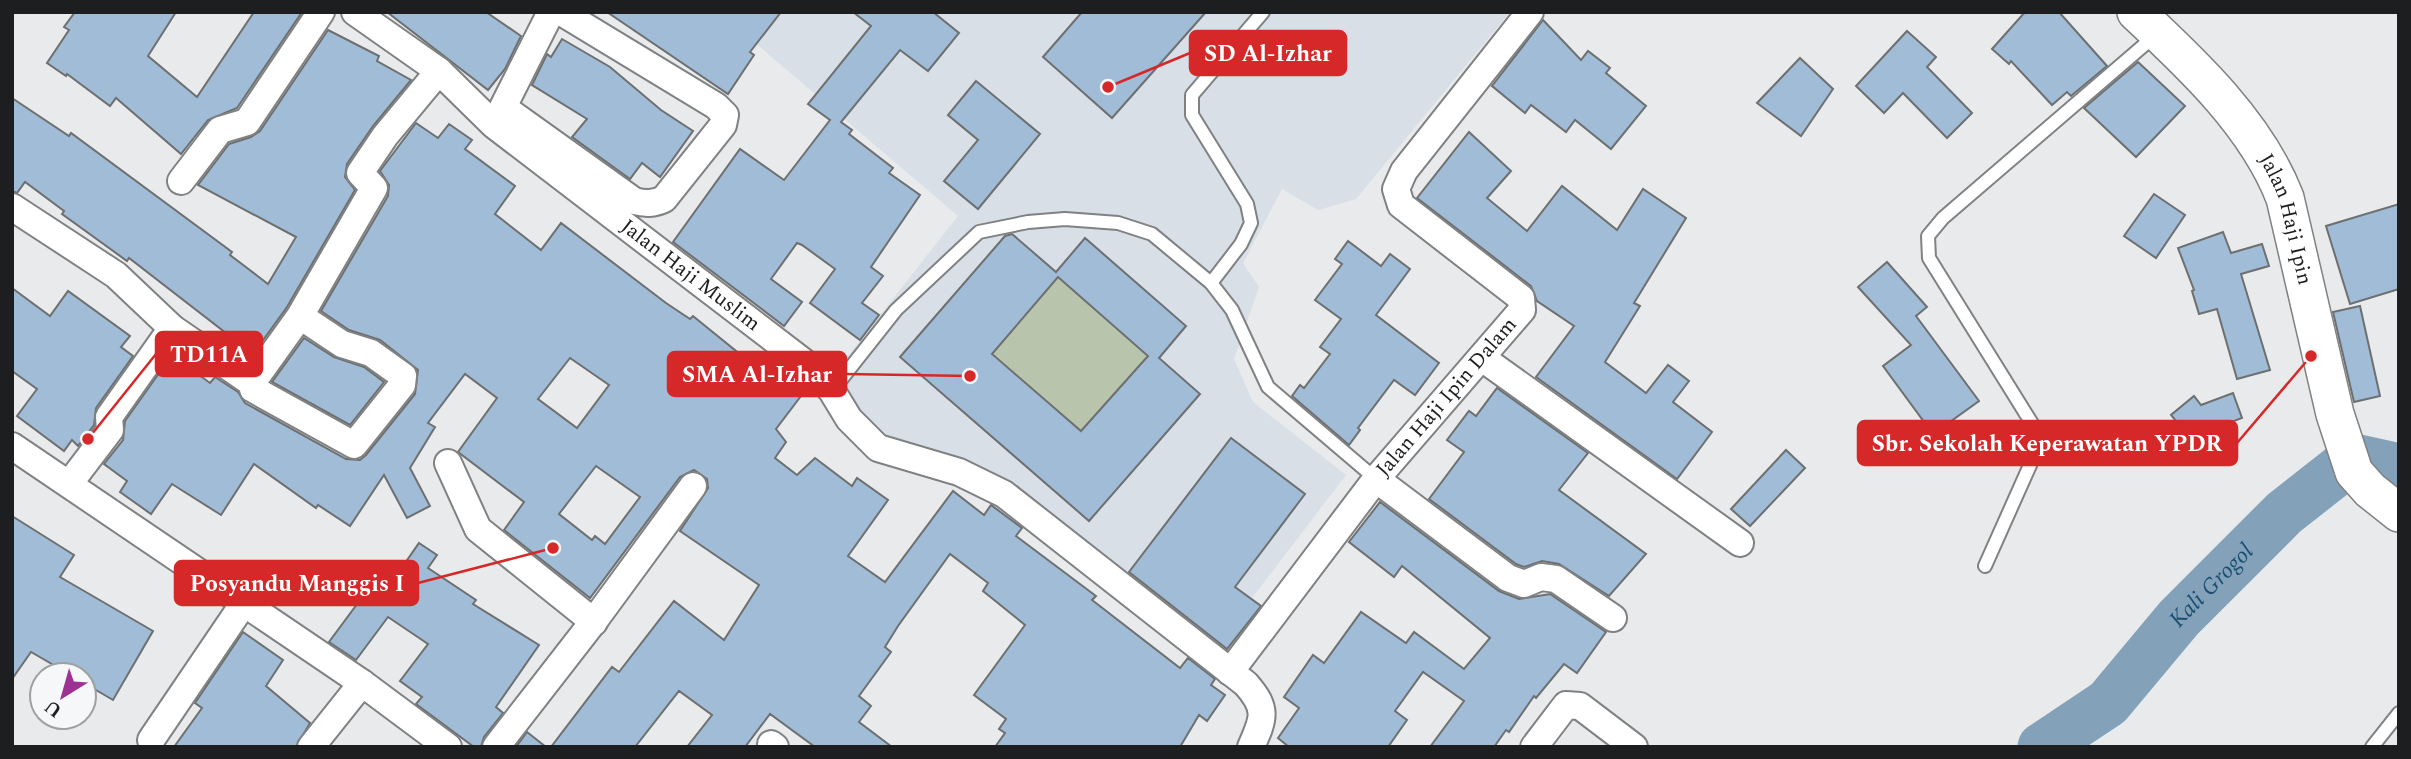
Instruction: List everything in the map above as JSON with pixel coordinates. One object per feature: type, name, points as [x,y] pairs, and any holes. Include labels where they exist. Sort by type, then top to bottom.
[{"type":"street","points":[[181,181],[220,130],[247,122],[321,12]]},
{"type":"street","name":"Jalan Haji Muslim","points":[[355,12],[499,116],[797,356],[832,391],[849,419],[878,448],[959,472],[1004,494],[1230,672],[1251,691],[1262,709],[1262,720],[1251,747]]},
{"type":"street","points":[[551,12],[499,116],[634,201],[653,204],[664,199],[723,125],[725,115],[716,106],[561,12]]},
{"type":"street","name":"Jalan Haji Ipin Dalam","points":[[1230,672],[1376,479],[1522,310],[1521,298],[1401,205],[1396,189],[1404,171],[1530,12]]},
{"type":"street","name":"Jalan Haji Ipin","points":[[2147,23],[2253,139],[2276,175],[2285,198],[2335,414],[2354,472],[2370,490],[2399,513]]},
{"type":"street","points":[[252,383],[300,316],[374,188],[360,173],[385,136],[439,71]]},
{"type":"street","points":[[12,207],[116,275],[172,328],[252,383],[253,388],[354,445],[402,385],[403,376],[371,353],[342,344],[300,316]]},
{"type":"street","points":[[69,484],[110,430],[109,417],[172,328]]},
{"type":"street","points":[[1482,358],[1740,543]]},
{"type":"street","points":[[12,446],[362,683],[448,747]]},
{"type":"street","points":[[447,463],[478,529],[594,622]]},
{"type":"street","points":[[1376,479],[1508,578],[1524,584],[1541,577],[1556,579],[1613,618]]},
{"type":"street","points":[[496,747],[594,622],[693,486]]},
{"type":"street","points":[[151,740],[244,603]]},
{"type":"street","points":[[312,747],[362,683]]},
{"type":"street","points":[[1534,747],[1558,712],[1566,705],[1574,704],[1634,747]]},
{"type":"lane","points":[[1211,283],[1241,244],[1251,223],[1247,204],[1192,115],[1192,95],[1263,12]]},
{"type":"lane","points":[[1985,566],[2039,445],[2036,430],[1929,258],[1928,236],[1943,218],[2147,23]]},
{"type":"lane","points":[[832,391],[896,310],[979,232],[1028,222],[1065,219],[1118,223],[1152,234],[1211,283],[1232,310],[1268,387],[1376,479]]},
{"type":"lane","points":[[2372,747],[2399,713]]},
{"type":"shaded area","points":[[719,12],[1510,12],[1356,199],[1318,210],[1282,189],[1243,263],[1259,287],[1234,359],[1253,402],[1346,475],[1252,598],[1225,580],[1177,642],[1019,495],[877,454],[822,389],[958,216]]},
{"type":"green space","points":[[1058,277],[1148,356],[1081,431],[992,354]]},
{"type":"building","points":[[75,12],[176,12],[148,56],[197,97],[254,12],[302,12],[237,108],[208,120],[181,154],[116,98],[110,106],[67,74],[66,76],[47,63],[69,30],[64,27]]},
{"type":"building","points":[[387,12],[486,12],[521,36],[505,69],[488,90]]},
{"type":"building","points":[[607,12],[781,12],[750,52],[754,55],[728,94]]},
{"type":"building","points":[[853,12],[933,12],[959,33],[928,71],[900,50],[841,122],[852,130],[849,134],[893,168],[889,173],[920,195],[871,267],[883,276],[862,303],[879,315],[860,340],[810,303],[835,269],[802,245],[797,243],[771,279],[802,302],[784,326],[673,242],[740,149],[784,180],[830,120],[808,104],[871,26]]},
{"type":"building","points":[[1082,12],[1206,12],[1112,118],[1043,57]]},
{"type":"building","points":[[2025,12],[2059,12],[2107,66],[2071,96],[2067,92],[2052,105],[2011,61],[2009,64],[1992,49]]},
{"type":"building","points":[[1543,20],[1581,60],[1588,51],[1610,68],[1606,73],[1646,106],[1611,149],[1575,120],[1566,132],[1531,105],[1525,113],[1492,86]]},
{"type":"building","points":[[328,30],[379,56],[377,61],[411,80],[373,126],[347,164],[345,177],[355,190],[287,307],[248,361],[234,351],[240,344],[129,258],[127,261],[62,214],[64,211],[25,182],[17,193],[12,191],[12,98],[69,136],[71,133],[232,252],[230,255],[268,284],[296,237],[198,185],[229,144],[260,131]]},
{"type":"building","points":[[1907,31],[1936,57],[1927,67],[1972,113],[1947,138],[1903,93],[1884,113],[1856,86]]},
{"type":"building","points":[[562,39],[610,67],[661,110],[693,131],[660,177],[642,163],[630,179],[572,137],[587,119],[532,85],[547,54],[551,57]]},
{"type":"building","points":[[1800,58],[1833,89],[1801,136],[1757,103]]},
{"type":"building","points":[[2138,62],[2185,106],[2136,157],[2084,108]]},
{"type":"building","points":[[976,81],[1040,134],[978,209],[944,181],[978,140],[948,115]]},
{"type":"building","points":[[416,123],[438,138],[449,124],[472,140],[465,149],[515,186],[495,214],[541,250],[561,223],[666,303],[690,319],[693,316],[778,385],[782,381],[801,396],[776,429],[786,442],[775,458],[797,475],[815,458],[852,486],[857,478],[888,500],[848,556],[885,582],[953,491],[984,515],[991,505],[1022,528],[1016,536],[1096,596],[1092,600],[1180,668],[1188,658],[1215,679],[1211,685],[1225,695],[1207,721],[1199,715],[1180,747],[995,747],[1005,733],[999,729],[1006,719],[974,695],[1025,625],[983,591],[988,583],[950,554],[898,626],[885,647],[891,652],[859,696],[871,706],[859,722],[892,747],[815,747],[770,714],[745,747],[687,747],[712,715],[679,691],[635,747],[551,747],[612,667],[619,672],[674,601],[724,640],[759,585],[680,531],[708,488],[707,479],[694,470],[680,477],[590,598],[504,530],[524,502],[458,452],[497,398],[465,374],[428,423],[435,427],[410,468],[430,506],[407,518],[384,475],[350,526],[318,505],[316,508],[254,464],[221,515],[172,484],[151,514],[120,492],[127,481],[104,464],[123,440],[125,421],[172,355],[210,383],[215,377],[238,392],[245,403],[346,459],[360,460],[366,455],[415,394],[418,370],[380,340],[349,330],[321,311],[388,196],[389,185],[380,171]],"holes":[[[570,358],[609,385],[577,428],[538,399]],[[596,466],[640,497],[605,544],[595,536],[592,540],[559,514]]]},
{"type":"building","points":[[1469,132],[1511,171],[1487,198],[1527,231],[1562,186],[1617,230],[1643,189],[1686,218],[1634,303],[1640,306],[1605,362],[1646,393],[1668,365],[1689,381],[1673,402],[1712,432],[1677,479],[1536,377],[1574,326],[1537,301],[1531,286],[1417,198]]},
{"type":"building","points":[[2154,194],[2185,215],[2156,258],[2124,236]]},
{"type":"building","points":[[2399,204],[2399,289],[2350,304],[2326,226]]},
{"type":"building","points":[[2223,232],[2231,253],[2262,244],[2269,266],[2241,274],[2270,370],[2237,379],[2217,309],[2199,314],[2192,291],[2194,290],[2178,248]]},
{"type":"building","points":[[1012,234],[1056,272],[1085,238],[1186,326],[1159,358],[1200,394],[1089,521],[900,357],[1005,236]],"holes":[[[1058,277],[1148,356],[1081,431],[992,354]]]},
{"type":"building","points":[[1348,241],[1381,266],[1390,254],[1410,269],[1376,315],[1439,363],[1415,395],[1394,380],[1358,428],[1360,430],[1349,445],[1292,396],[1300,385],[1304,388],[1330,354],[1320,347],[1341,319],[1315,300],[1342,264],[1335,259]]},
{"type":"building","points":[[1887,262],[1927,307],[1916,316],[1979,401],[1933,434],[1883,366],[1911,345],[1858,287]]},
{"type":"building","points":[[12,288],[50,316],[68,291],[130,336],[121,347],[133,356],[96,408],[94,425],[78,446],[72,440],[64,451],[17,416],[37,389],[12,371]]},
{"type":"building","points":[[2360,306],[2380,396],[2354,402],[2333,312]]},
{"type":"building","points":[[304,338],[334,357],[364,367],[384,382],[350,425],[272,382]]},
{"type":"building","points":[[1497,388],[1588,453],[1559,490],[1646,554],[1609,596],[1559,564],[1542,561],[1524,567],[1516,564],[1429,499],[1464,452],[1447,440],[1469,411],[1476,416]]},
{"type":"building","points":[[2233,393],[2242,418],[2226,424],[2197,447],[2171,415],[2194,396],[2201,405]]},
{"type":"building","points":[[1231,438],[1305,494],[1235,587],[1261,606],[1227,649],[1129,572]]},
{"type":"building","points":[[1786,450],[1805,468],[1750,526],[1731,509]]},
{"type":"building","points":[[1380,502],[1499,591],[1519,599],[1550,594],[1606,632],[1577,673],[1564,664],[1536,698],[1534,696],[1509,732],[1506,730],[1494,747],[1430,747],[1464,701],[1423,672],[1395,711],[1407,720],[1388,747],[1289,747],[1278,738],[1299,708],[1284,697],[1313,655],[1324,663],[1361,612],[1406,643],[1414,632],[1464,669],[1490,638],[1402,566],[1394,577],[1349,542]]},
{"type":"building","points":[[12,516],[74,555],[60,577],[153,631],[113,700],[98,691],[98,661],[47,661],[31,652],[12,679]]},
{"type":"building","points":[[419,543],[437,555],[428,568],[476,600],[473,604],[539,645],[496,707],[503,713],[484,737],[481,747],[474,747],[416,704],[422,697],[400,681],[428,644],[388,617],[356,660],[329,642],[366,592],[371,595],[386,570],[396,576]]},
{"type":"building","points":[[243,632],[283,660],[266,686],[310,723],[296,747],[174,747],[202,708],[195,703]]},
{"type":"building","points":[[527,732],[546,747],[516,747]]},
{"type":"waterway","name":"Kali Grogol","points":[[2042,747],[2108,703],[2179,618],[2284,513],[2354,458],[2399,468]]},
{"type":"place","name":"SD Al-Izhar","points":[[1108,87]]},
{"type":"place","name":"Sbr. Sekolah Keperawatan YPDR","points":[[2311,356]]},
{"type":"place","name":"SMA Al-Izhar","points":[[970,376]]},
{"type":"place","name":"TD11A","points":[[88,439]]},
{"type":"place","name":"Posyandu Manggis I","points":[[553,548]]}]
